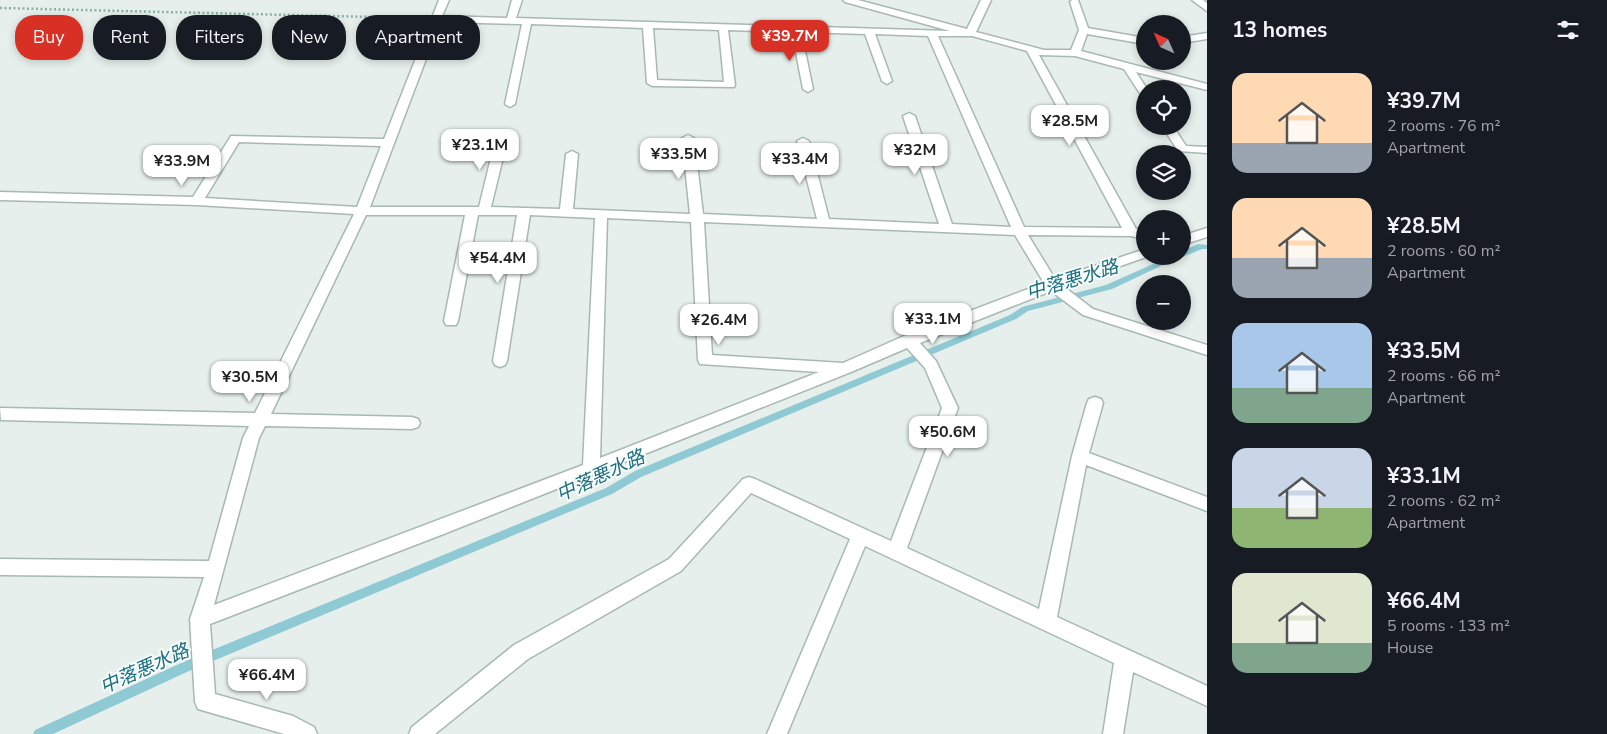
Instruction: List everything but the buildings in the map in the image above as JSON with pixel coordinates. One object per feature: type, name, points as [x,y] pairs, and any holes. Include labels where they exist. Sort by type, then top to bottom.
[{"type":"street","points":[[439,15],[444,0]]},
{"type":"street","points":[[511,21],[516,0]]},
{"type":"street","points":[[848,0],[1031,50],[1044,53],[1075,52],[1207,87]]},
{"type":"street","points":[[970,34],[986,0]]},
{"type":"street","points":[[1197,0],[1207,8]]},
{"type":"street","points":[[1072,1],[1084,30],[1075,52]]},
{"type":"street","points":[[480,20],[970,34]]},
{"type":"street","points":[[510,104],[527,21]]},
{"type":"street","points":[[648,25],[652,83],[730,85],[723,27]]},
{"type":"street","points":[[796,29],[808,89]]},
{"type":"street","points":[[1084,30],[1136,39]]},
{"type":"street","points":[[869,31],[887,81]]},
{"type":"street","points":[[932,33],[1019,231],[1055,287],[1088,312],[1207,350]]},
{"type":"street","points":[[1191,39],[1207,36]]},
{"type":"street","points":[[1031,50],[1131,232]]},
{"type":"street","points":[[307,734],[293,726],[205,702],[201,628],[252,438],[362,211],[422,60]]},
{"type":"street","points":[[1127,66],[1136,80]]},
{"type":"street","points":[[908,116],[947,228]]},
{"type":"street","points":[[1173,135],[1182,149],[1207,150]]},
{"type":"street","points":[[451,321],[478,212],[502,137]]},
{"type":"street","points":[[197,201],[235,138],[390,143]]},
{"type":"street","points":[[688,138],[697,218],[705,360],[846,368]]},
{"type":"street","points":[[804,141],[824,223]]},
{"type":"street","points":[[566,213],[572,154]]},
{"type":"street","points":[[0,196],[197,201],[362,211],[566,213],[1019,231],[1136,233]]},
{"type":"street","points":[[500,361],[524,212]]},
{"type":"street","points":[[591,468],[601,214]]},
{"type":"street","points":[[1191,238],[1207,232]]},
{"type":"street","points":[[201,628],[435,530],[591,468],[1136,256]]},
{"type":"street","points":[[896,553],[950,408],[931,365],[911,343]]},
{"type":"street","points":[[1046,622],[1080,456],[1095,403]]},
{"type":"street","points":[[1,414],[412,423]]},
{"type":"street","points":[[1080,456],[1207,504]]},
{"type":"street","points":[[419,734],[521,652],[675,565],[749,484],[1207,696]]},
{"type":"street","points":[[777,734],[860,536]]},
{"type":"street","points":[[0,567],[216,569]]},
{"type":"street","points":[[1113,734],[1125,657]]},
{"type":"path","points":[[0,8],[356,16]]},
{"type":"waterway","name":"中落悪水路","points":[[1191,250],[1201,246],[1207,247]]},
{"type":"waterway","name":"中落悪水路","points":[[39,734],[185,667],[609,491],[638,474],[1013,317],[1025,309],[1109,287],[1158,265]]}]
